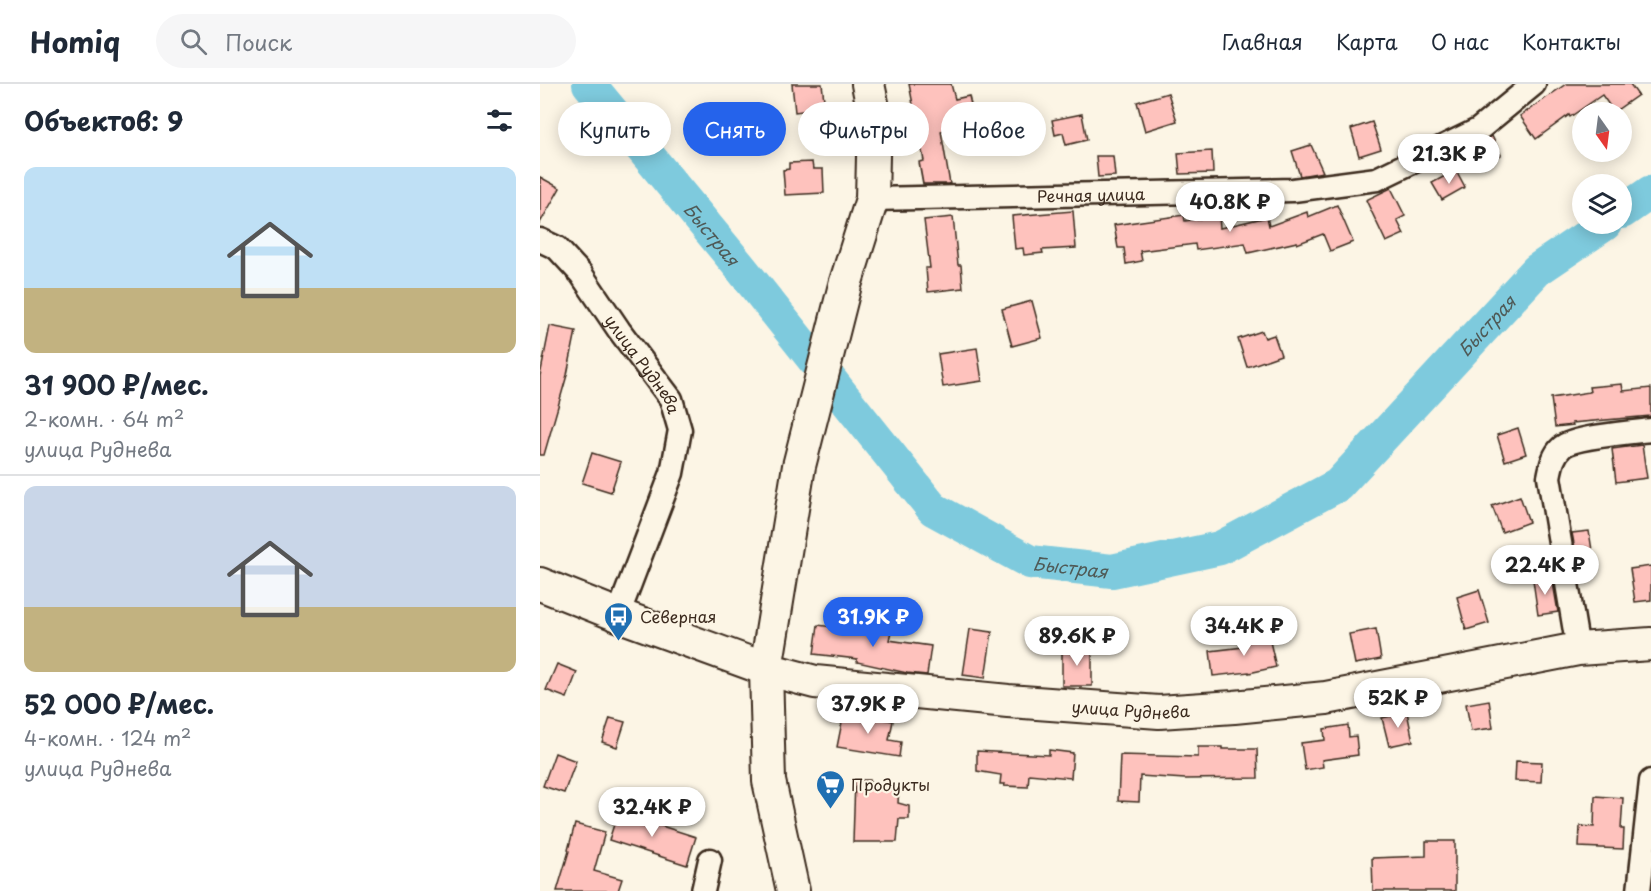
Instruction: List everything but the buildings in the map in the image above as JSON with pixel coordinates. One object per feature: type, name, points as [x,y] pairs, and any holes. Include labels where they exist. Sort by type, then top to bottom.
[{"type":"street","points":[[793,891],[769,781],[766,669],[799,466],[845,285],[872,199],[874,113],[868,84]]},
{"type":"street","name":"Речная улица","points":[[872,199],[1293,190],[1377,179],[1478,130],[1534,84]]},
{"type":"street","name":"улица Руднева","points":[[540,240],[558,248],[581,274],[671,399],[680,430],[672,473],[618,615]]},
{"type":"street","points":[[1578,649],[1550,477],[1552,462],[1563,446],[1586,438],[1651,430]]},
{"type":"street","name":"улица Руднева","points":[[540,584],[766,669],[815,682],[1008,701],[1159,712],[1326,698],[1578,649],[1651,644]]},
{"type":"street","points":[[1640,891],[1648,848],[1651,781]]},
{"type":"street","points":[[703,891],[710,860]]},
{"type":"waterway","name":"Быстрая","points":[[589,84],[740,267],[933,509],[1030,562],[1112,571],[1220,548],[1338,485],[1537,270],[1590,234]]},
{"type":"waterway","name":"Быстрая","points":[[1632,205],[1651,192]]},
{"type":"place","name":"Северная","points":[[619,642]]},
{"type":"place","name":"Продукты","points":[[830,810]]}]
